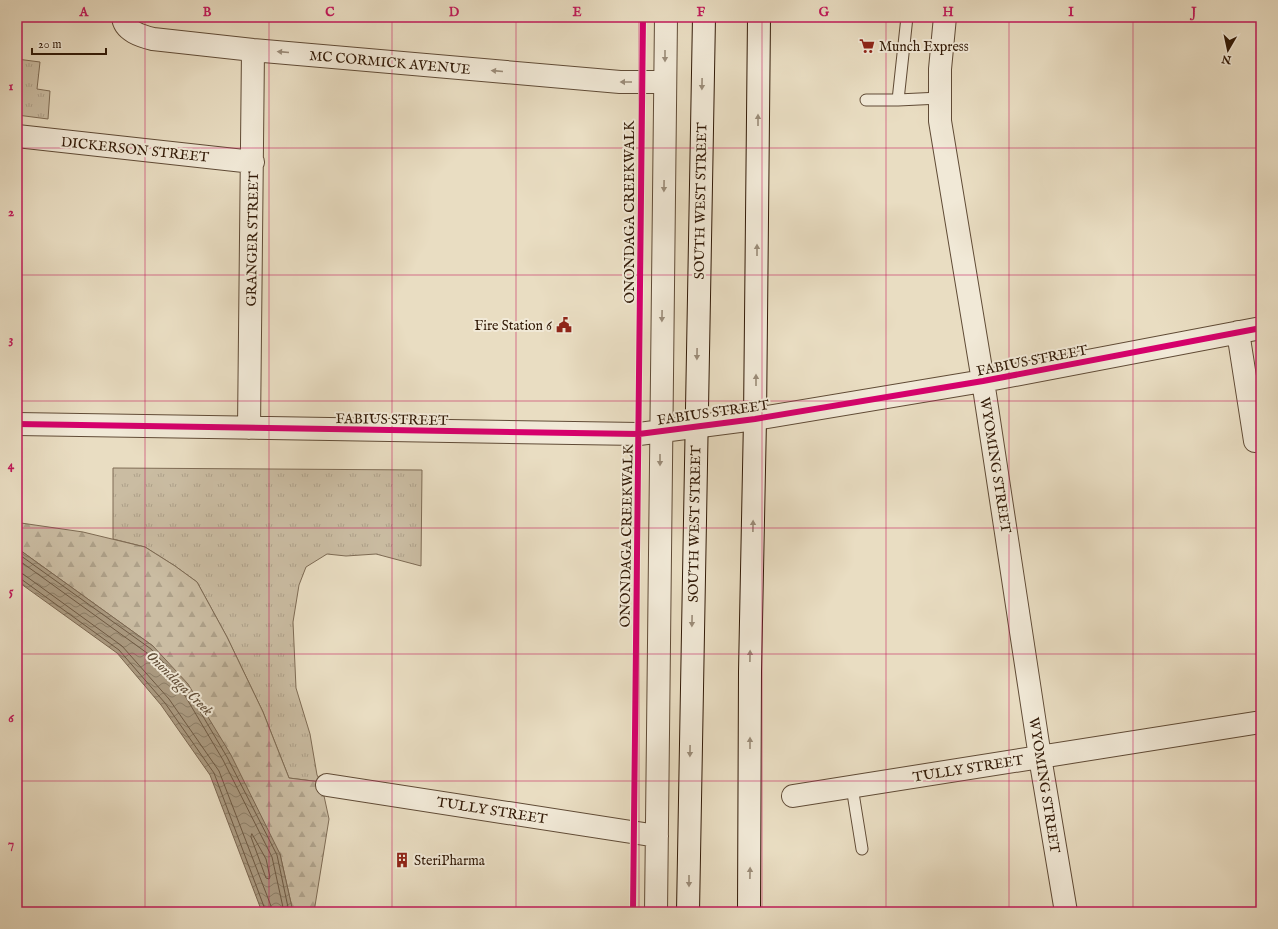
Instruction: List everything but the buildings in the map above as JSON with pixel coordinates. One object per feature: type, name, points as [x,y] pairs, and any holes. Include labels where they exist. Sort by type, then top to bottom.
[{"type":"street","points":[[656,912],[660,432],[666,17]]},
{"type":"street","name":"SOUTH WEST STREET","points":[[688,912],[695,428],[704,17]]},
{"type":"street","points":[[749,912],[750,664],[755,418],[759,17]]},
{"type":"street","name":"WYOMING STREET","points":[[945,17],[940,69],[940,121],[983,381],[1040,757],[1066,912]]},
{"type":"street","name":"MC CORMICK AVENUE","points":[[123,18],[128,28],[139,36],[153,39],[253,50],[620,82],[665,82]]},
{"type":"street","name":"GRANGER STREET","points":[[249,428],[253,50]]},
{"type":"street","name":"DICKERSON STREET","points":[[17,136],[253,162]]},
{"type":"street","name":"FABIUS STREET","points":[[17,424],[623,435],[695,428],[983,381],[1261,328]]},
{"type":"street","points":[[1238,332],[1255,441]]},
{"type":"street","name":"TULLY STREET","points":[[794,796],[1261,722]]},
{"type":"street","name":"TULLY STREET","points":[[327,785],[657,836]]},
{"type":"lane","points":[[898,100],[907,17]]},
{"type":"lane","points":[[866,100],[940,98]]},
{"type":"lane","points":[[852,787],[862,849]]},
{"type":"green space","points":[[17,59],[40,62],[37,89],[50,91],[48,119],[17,115]]},
{"type":"green space","points":[[113,468],[422,470],[421,566],[376,554],[346,556],[327,554],[306,567],[299,585],[293,622],[296,688],[310,734],[317,775],[321,782],[289,778],[263,712],[227,637],[197,582],[145,547],[113,539]]},
{"type":"green space","points":[[17,517],[21,523],[83,532],[145,547],[197,582],[227,637],[263,712],[289,778],[321,782],[329,819],[314,912],[293,912],[280,854],[153,646],[17,548]]},
{"type":"water","name":"Onondaga Creek","points":[[17,548],[153,646],[188,684],[231,755],[280,854],[293,912],[262,912],[210,775],[161,705],[117,653],[17,581]]},
{"type":"cycle path","name":"ONONDAGA CREEKWALK","points":[[633,912],[643,17]]},
{"type":"cycle path","points":[[17,424],[639,434],[755,419],[983,381],[1261,328]]},
{"type":"place","name":"Munch Express","points":[[867,46]]},
{"type":"place","name":"Fire Station 6","points":[[564,325]]},
{"type":"place","name":"SteriPharma","points":[[402,860]]}]
